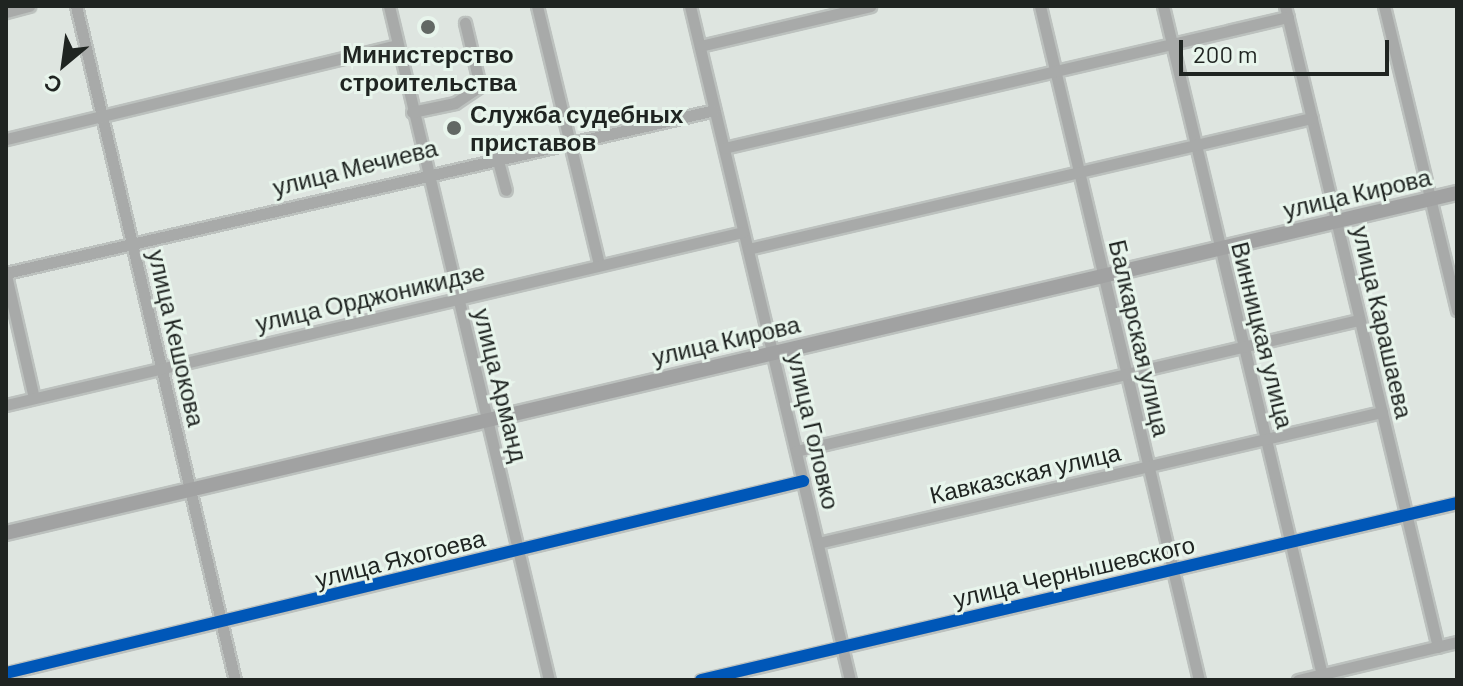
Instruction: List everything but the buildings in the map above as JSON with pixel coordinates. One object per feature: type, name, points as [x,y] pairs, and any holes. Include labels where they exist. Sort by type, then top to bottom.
[{"type":"main road","name":"улица Кирова","points":[[6,533],[1457,193]]},
{"type":"street","points":[[6,12],[29,6]]},
{"type":"street","name":"улица Кешокова","points":[[76,6],[235,680]]},
{"type":"street","name":"улица Арманд","points":[[389,6],[549,680]]},
{"type":"street","points":[[537,6],[599,265]]},
{"type":"street","name":"улица Головко","points":[[690,6],[850,680]]},
{"type":"street","points":[[700,46],[870,6]]},
{"type":"street","name":"Балкарская улица","points":[[1040,6],[1199,680]]},
{"type":"street","name":"Винницкая улица","points":[[1163,6],[1322,675]]},
{"type":"street","points":[[1384,6],[1457,310]]},
{"type":"street","points":[[724,148],[1172,44],[1286,12]]},
{"type":"street","name":"улица Карашаева","points":[[1286,12],[1438,647]]},
{"type":"street","points":[[412,112],[455,103],[480,86],[465,23]]},
{"type":"street","points":[[6,139],[397,45]]},
{"type":"street","name":"улица Мечиева","points":[[6,274],[426,172],[715,110]]},
{"type":"street","points":[[748,249],[1312,118]]},
{"type":"street","points":[[497,157],[506,190]]},
{"type":"street","name":"улица Орджоникидзе","points":[[6,405],[743,232]]},
{"type":"street","points":[[6,274],[34,398]]},
{"type":"street","points":[[796,451],[1358,320]]},
{"type":"street","name":"Кавказская улица","points":[[818,543],[1382,412]]},
{"type":"street","name":"улица Яхогоева","points":[[6,673],[222,624],[803,481]]},
{"type":"street","name":"улица Чернышевского","points":[[701,680],[1457,503]]},
{"type":"street","points":[[1298,680],[1457,642]]},
{"type":"cycle path","points":[[6,673],[803,481]]},
{"type":"cycle path","points":[[701,680],[1457,503]]},
{"type":"place","name":"Министерство строительства","points":[[428,27]]},
{"type":"place","name":"Служба судебных приставов","points":[[454,128]]}]
